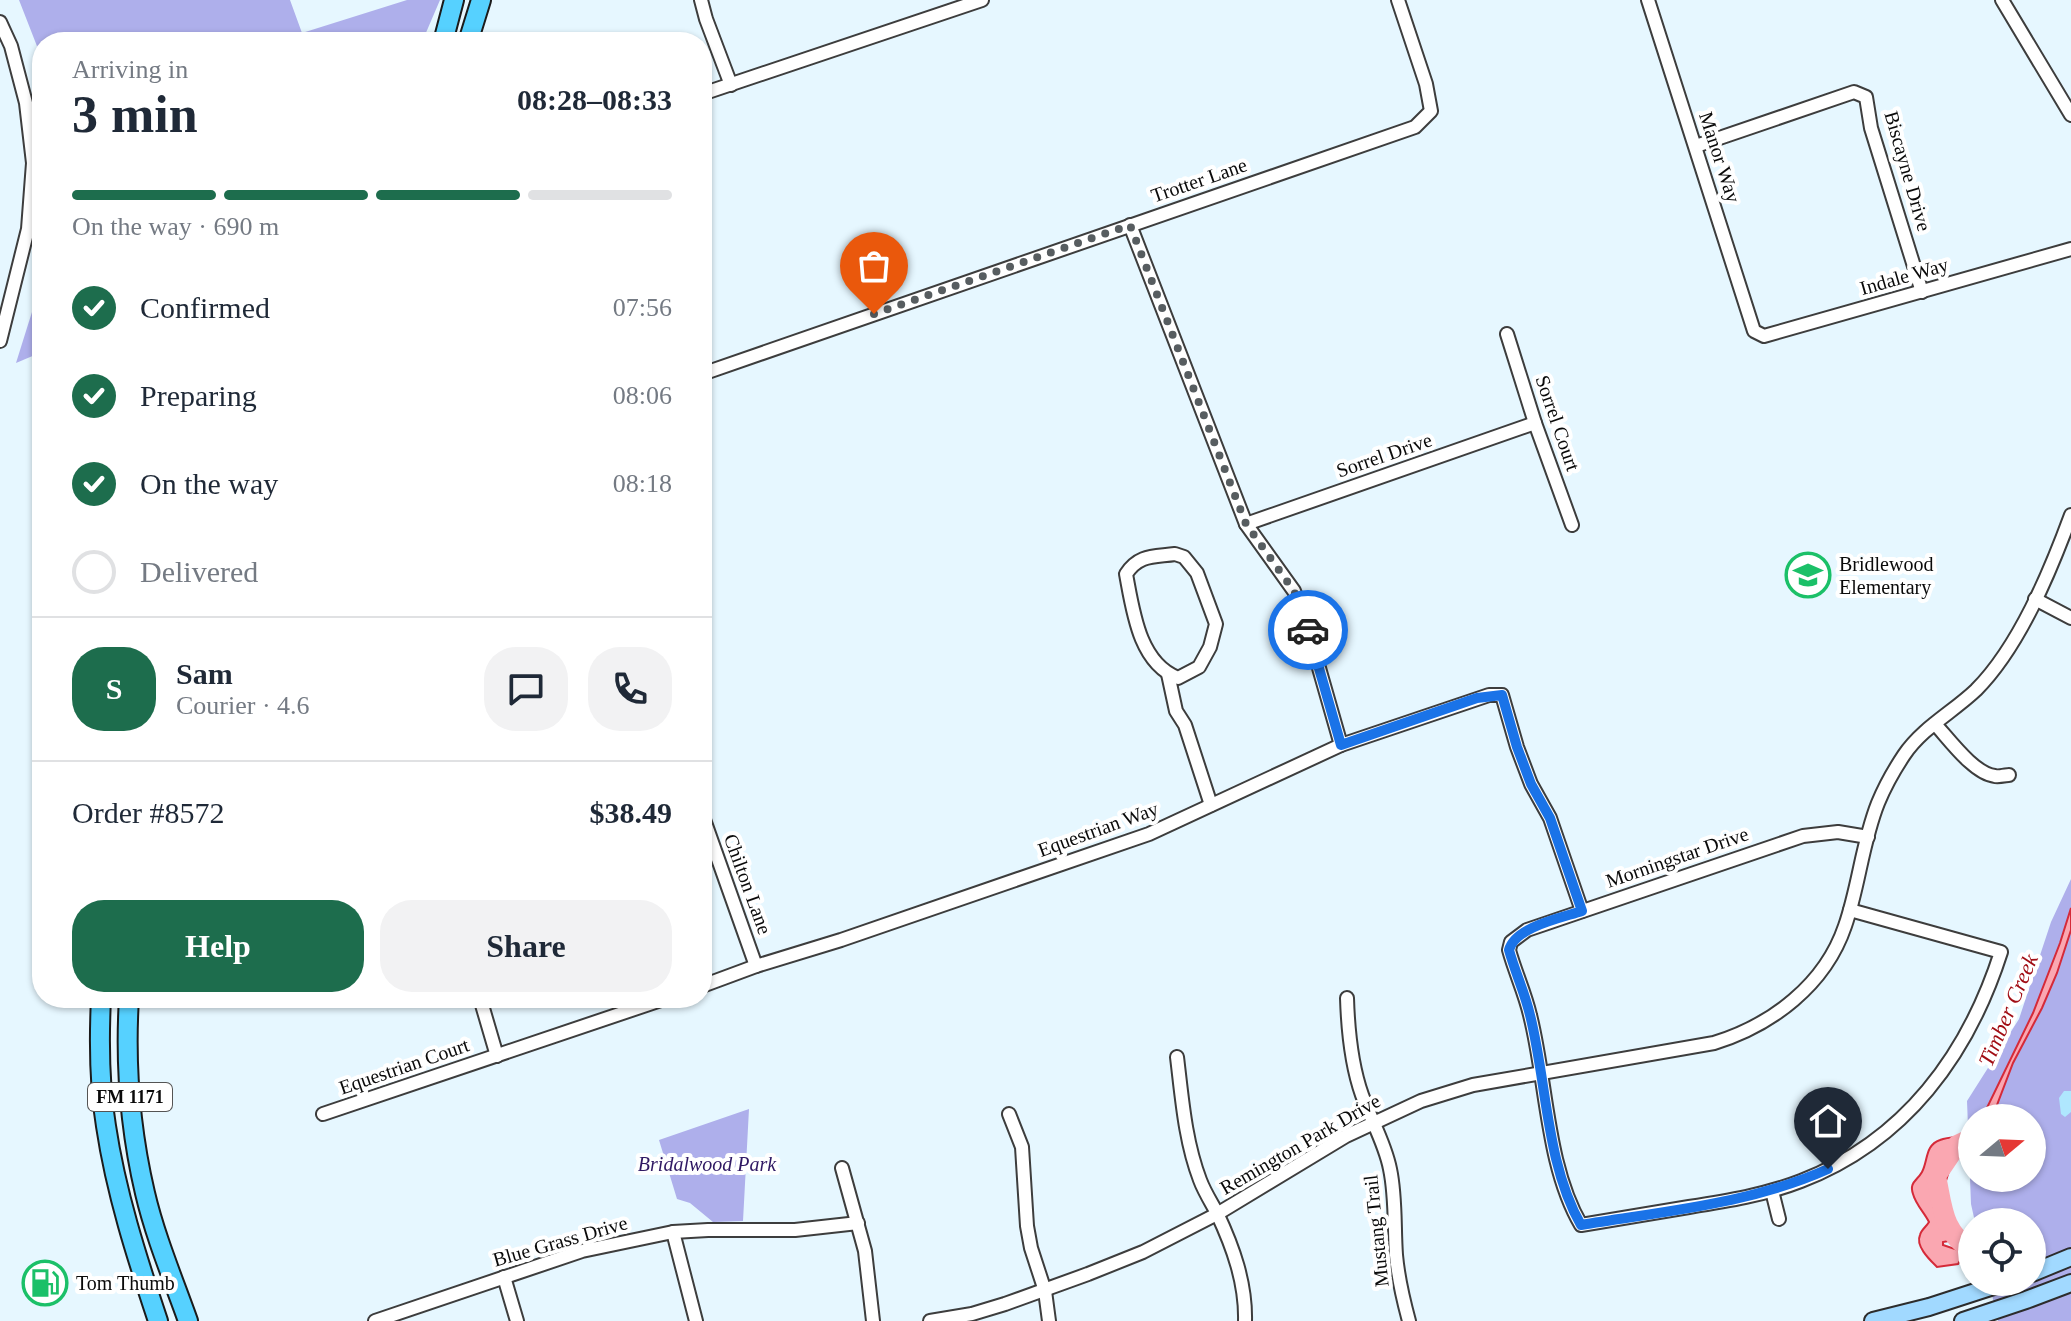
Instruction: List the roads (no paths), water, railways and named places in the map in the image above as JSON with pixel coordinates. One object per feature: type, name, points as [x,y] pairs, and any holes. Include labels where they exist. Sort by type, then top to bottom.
[{"type":"main road","points":[[446,32],[454,0]]},
{"type":"main road","points":[[471,32],[481,0]]},
{"type":"main road","name":"FM 1171","points":[[101,1008],[100,1055],[106,1125],[122,1202],[158,1321]]},
{"type":"main road","name":"FM 1171","points":[[129,1008],[126,1060],[145,1194],[188,1321]]},
{"type":"main road","points":[[122,1202],[145,1194]]},
{"type":"main road","points":[[2046,1267],[2071,1257]]},
{"type":"main road","points":[[1963,1321],[2071,1283]]},
{"type":"main road","points":[[1873,1321],[1964,1296]]},
{"type":"street","points":[[701,0],[711,32]]},
{"type":"street","points":[[712,91],[982,0]]},
{"type":"street","name":"Trotter Lane","points":[[712,371],[1415,127],[1431,111],[1426,84],[1398,0]]},
{"type":"street","name":"Manor Way","points":[[1648,0],[1753,326]]},
{"type":"street","points":[[2002,0],[2071,115]]},
{"type":"street","points":[[0,22],[11,46],[26,103],[32,154]]},
{"type":"street","points":[[712,35],[731,85]]},
{"type":"street","name":"Biscayne Drive","points":[[1696,146],[1854,92],[1863,95],[1922,292]]},
{"type":"street","points":[[0,341],[28,229],[32,176]]},
{"type":"street","points":[[1130,225],[1246,524],[1294,591],[1341,745]]},
{"type":"street","name":"Indale Way","points":[[1753,326],[1754,331],[1764,336],[2071,249]]},
{"type":"street","name":"Sorrel Court","points":[[1507,334],[1572,525]]},
{"type":"street","name":"Sorrel Drive","points":[[1246,524],[1535,423]]},
{"type":"street","name":"Remington Park Drive","points":[[930,1321],[972,1314],[1045,1291],[1143,1252],[1217,1214],[1346,1136],[1442,1093],[1541,1072],[1691,1048],[1736,1036],[1789,1004],[1834,952],[1850,910],[1878,803],[1890,777],[1907,751],[1976,689],[2009,647],[2035,599],[2071,515]]},
{"type":"street","points":[[1168,674],[1178,678],[1199,667],[1210,647],[1216,624],[1197,573],[1184,557],[1175,554],[1140,559],[1126,574],[1134,614],[1149,655],[1168,674],[1176,711],[1185,725],[1211,805]]},
{"type":"street","points":[[2035,599],[2071,618]]},
{"type":"street","name":"Equestrian Way","points":[[712,982],[1149,834],[1341,745],[1477,698],[1502,695],[1531,784],[1550,818],[1582,911]]},
{"type":"street","points":[[1935,724],[1984,773],[1996,777],[2009,775]]},
{"type":"street","name":"Morningstar Drive","points":[[1772,1191],[1581,1225],[1571,1208],[1559,1166],[1530,1014],[1509,950],[1511,942],[1527,930],[1812,833],[1838,832],[1868,837]]},
{"type":"street","name":"Chilton Lane","points":[[712,842],[756,966]]},
{"type":"street","points":[[1779,1219],[1772,1191],[1800,1182],[1851,1156],[1878,1138],[1923,1096],[1944,1071],[1963,1042],[2001,952],[1850,910]]},
{"type":"street","name":"Mustang Trail","points":[[1347,998],[1354,1066],[1388,1157],[1395,1211],[1396,1257],[1409,1321]]},
{"type":"street","points":[[483,1008],[497,1056],[638,1008]]},
{"type":"street","name":"Equestrian Court","points":[[323,1114],[497,1056]]},
{"type":"street","points":[[1177,1057],[1190,1145],[1200,1181],[1231,1245],[1239,1269],[1245,1321]]},
{"type":"street","points":[[1009,1114],[1022,1147],[1027,1226],[1045,1291],[1049,1321]]},
{"type":"street","points":[[842,1168],[865,1251],[873,1321]]},
{"type":"street","name":"Blue Grass Drive","points":[[375,1321],[582,1251],[673,1232],[795,1230],[858,1223]]},
{"type":"street","points":[[673,1232],[696,1321]]},
{"type":"street","points":[[504,1277],[517,1321]]},
{"type":"waterway","name":"Timber Creek","points":[[1958,1145],[1936,1176],[1945,1218],[1958,1238]]},
{"type":"place","name":"Bridlewood Elementary","points":[[1808,575]]},
{"type":"place","name":"Tom Thumb","points":[[45,1283]]},
{"type":"park label","name":"Bridalwood Park","points":[[707,1164]]}]
